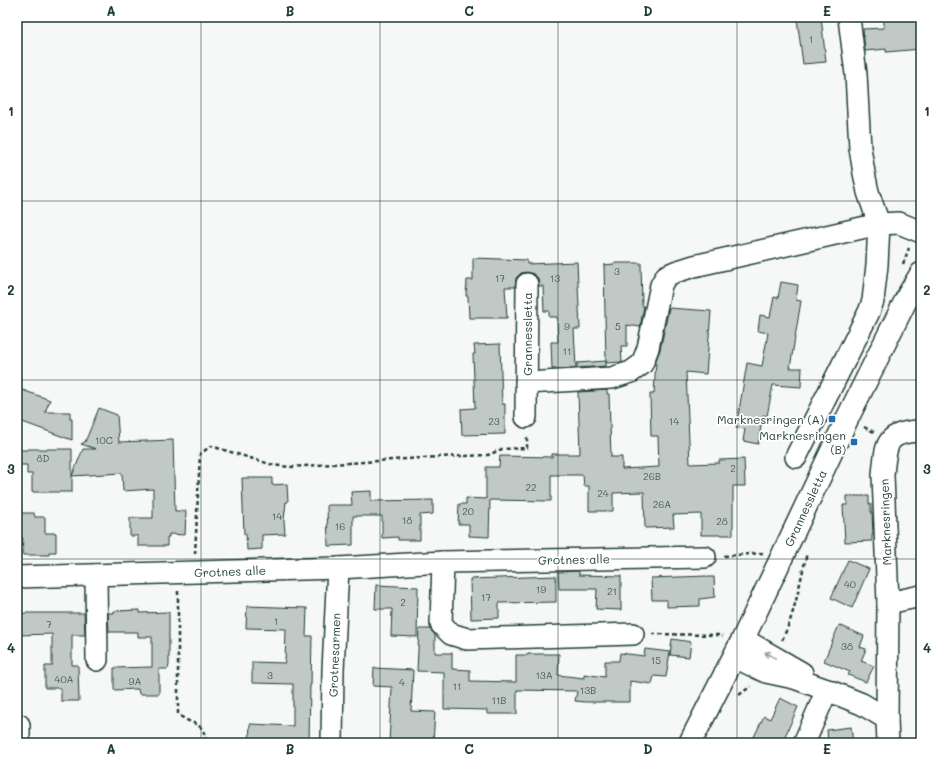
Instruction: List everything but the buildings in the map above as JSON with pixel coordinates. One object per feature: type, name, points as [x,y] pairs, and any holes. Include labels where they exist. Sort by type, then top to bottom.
[{"type":"main road","name":"Grannessletta","points":[[690,743],[735,645],[909,294],[921,274]]},
{"type":"street","points":[[796,456],[869,312],[873,301],[879,224],[868,192],[860,148],[856,74],[849,18]]},
{"type":"street","name":"Grannessletta","points":[[526,383],[612,378],[631,372],[642,364],[648,348],[661,285],[666,276],[675,272],[694,266],[879,224],[899,223],[921,232]]},
{"type":"street","name":"Grannessletta","points":[[526,417],[527,284]]},
{"type":"street","name":"Marknesringen","points":[[888,743],[888,603],[883,475],[885,454],[889,441],[895,435],[921,431]]},
{"type":"street","name":"Grotnes alle","points":[[17,577],[338,568],[443,562],[705,557]]},
{"type":"street","points":[[443,562],[441,624],[451,634],[467,639],[633,634]]},
{"type":"street","name":"Grotnesarmen","points":[[332,743],[333,670],[338,568]]},
{"type":"street","points":[[96,575],[97,660]]},
{"type":"street","points":[[888,603],[921,596]]},
{"type":"street","points":[[735,645],[794,678],[862,704],[887,719]]},
{"type":"street","points":[[804,743],[827,690]]},
{"type":"path","points":[[206,743],[205,733],[202,728],[178,714],[186,572],[200,454],[211,446],[273,465],[289,467],[488,455],[502,449],[527,448],[526,417]]},
{"type":"path","points":[[861,433],[864,426]]},
{"type":"path","points":[[736,699],[740,693],[759,682],[786,632],[800,584],[808,549]]},
{"type":"path","points":[[705,557],[759,553],[769,554]]},
{"type":"path","points":[[633,634],[718,635],[735,645]]},
{"type":"place","name":"Marknesringen (A)","points":[[832,419]]},
{"type":"place","name":"Marknesringen (B)","points":[[854,442]]}]
